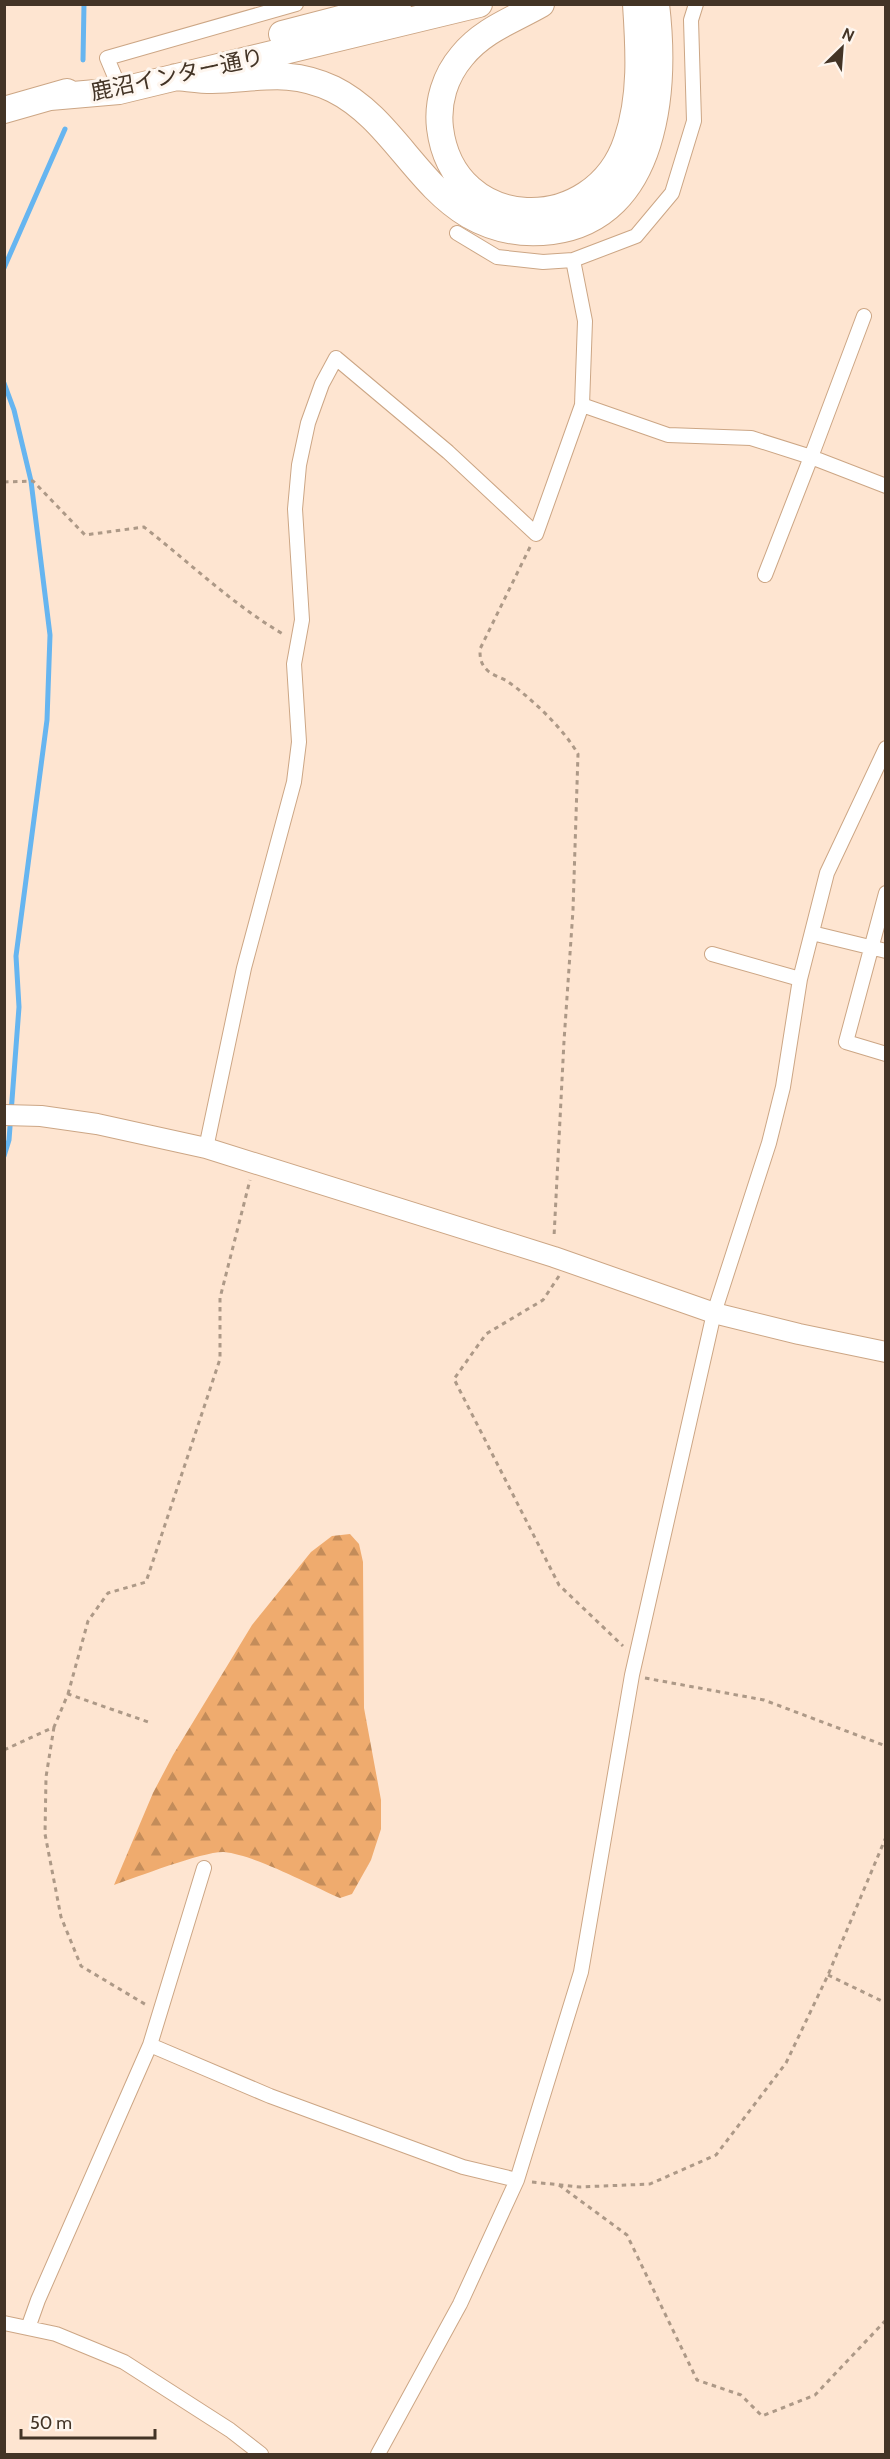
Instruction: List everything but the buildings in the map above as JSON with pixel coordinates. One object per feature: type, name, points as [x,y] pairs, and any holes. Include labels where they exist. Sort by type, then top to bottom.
[{"type":"highway","points":[[296,30],[326,12],[351,4]]},
{"type":"highway","name":"鹿沼インター通り","points":[[50,97],[115,77],[398,4]]},
{"type":"highway","name":"鹿沼インター通り","points":[[50,97],[119,92],[478,4]]},
{"type":"highway","points":[[541,4],[495,28],[476,41],[450,74],[438,114],[441,139],[448,160],[459,176],[485,200],[504,208],[540,212],[560,208],[579,200],[598,186],[614,167],[627,142],[633,118],[643,5]]},
{"type":"highway","points":[[176,77],[212,80],[274,75],[316,82],[351,100],[371,115],[446,197],[468,214],[487,224],[510,231],[535,233],[560,230],[579,224],[598,214],[617,198],[632,180],[643,158],[655,113],[658,80],[643,5]]},
{"type":"highway","points":[[4,110],[50,97]]},
{"type":"street","points":[[115,77],[107,58],[251,11],[296,4]]},
{"type":"street","points":[[457,232],[497,257],[543,262],[573,260],[636,236],[672,193],[694,122],[691,20],[696,4]]},
{"type":"street","points":[[206,1148],[244,968],[294,782],[299,742],[294,664],[303,620],[295,509],[299,465],[308,423],[322,384],[336,358],[448,452],[536,534],[582,405],[585,321],[573,260]]},
{"type":"street","points":[[765,575],[864,316]]},
{"type":"street","points":[[582,405],[668,435],[751,438],[811,457],[885,486]]},
{"type":"street","points":[[378,2454],[460,2304],[517,2180],[581,1972],[632,1675],[714,1313],[769,1143],[783,1087],[800,979],[827,873],[885,748]]},
{"type":"street","points":[[885,893],[846,1042],[885,1054]]},
{"type":"street","points":[[812,933],[885,951]]},
{"type":"street","points":[[712,954],[800,979]]},
{"type":"street","points":[[4,1114],[41,1116],[97,1124],[206,1148],[561,1259],[714,1313],[885,1352]]},
{"type":"street","points":[[28,2328],[38,2300],[150,2045],[204,1868]]},
{"type":"street","points":[[150,2045],[270,2096],[463,2167],[517,2180]]},
{"type":"street","points":[[4,2323],[56,2334],[124,2362],[230,2430],[261,2454]]},
{"type":"path","points":[[4,482],[33,481],[85,535],[144,527],[189,561],[250,614],[298,642]]},
{"type":"path","points":[[536,534],[480,649],[480,660],[487,670],[507,682],[543,713],[569,739],[578,754],[573,910],[564,1041],[561,1259],[543,1300],[486,1334],[454,1379],[559,1585],[636,1658]]},
{"type":"path","points":[[160,2013],[81,1966],[61,1917],[45,1834],[46,1777],[54,1728],[68,1694],[88,1621],[108,1593],[146,1582],[220,1359],[220,1298],[254,1164]]},
{"type":"path","points":[[632,1675],[764,1700],[885,1746]]},
{"type":"path","points":[[68,1694],[151,1724]]},
{"type":"path","points":[[4,1750],[54,1728]]},
{"type":"path","points":[[517,2180],[580,2187],[650,2184],[716,2155],[786,2063],[828,1975],[885,1837]]},
{"type":"path","points":[[828,1975],[885,2002]]},
{"type":"path","points":[[558,2184],[627,2235],[697,2380],[741,2395],[762,2416],[815,2395],[885,2320]]},
{"type":"green space","points":[[350,1534],[359,1544],[363,1562],[364,1708],[381,1800],[381,1829],[371,1860],[352,1894],[340,1898],[266,1864],[224,1852],[186,1860],[114,1885],[153,1793],[173,1755],[252,1625],[311,1552],[332,1536]]},
{"type":"waterway","points":[[83,60],[84,4]]},
{"type":"waterway","points":[[4,268],[65,129]]},
{"type":"waterway","points":[[4,383],[14,410],[31,481],[50,635],[47,720],[16,956],[19,1007],[9,1140],[4,1156]]}]
